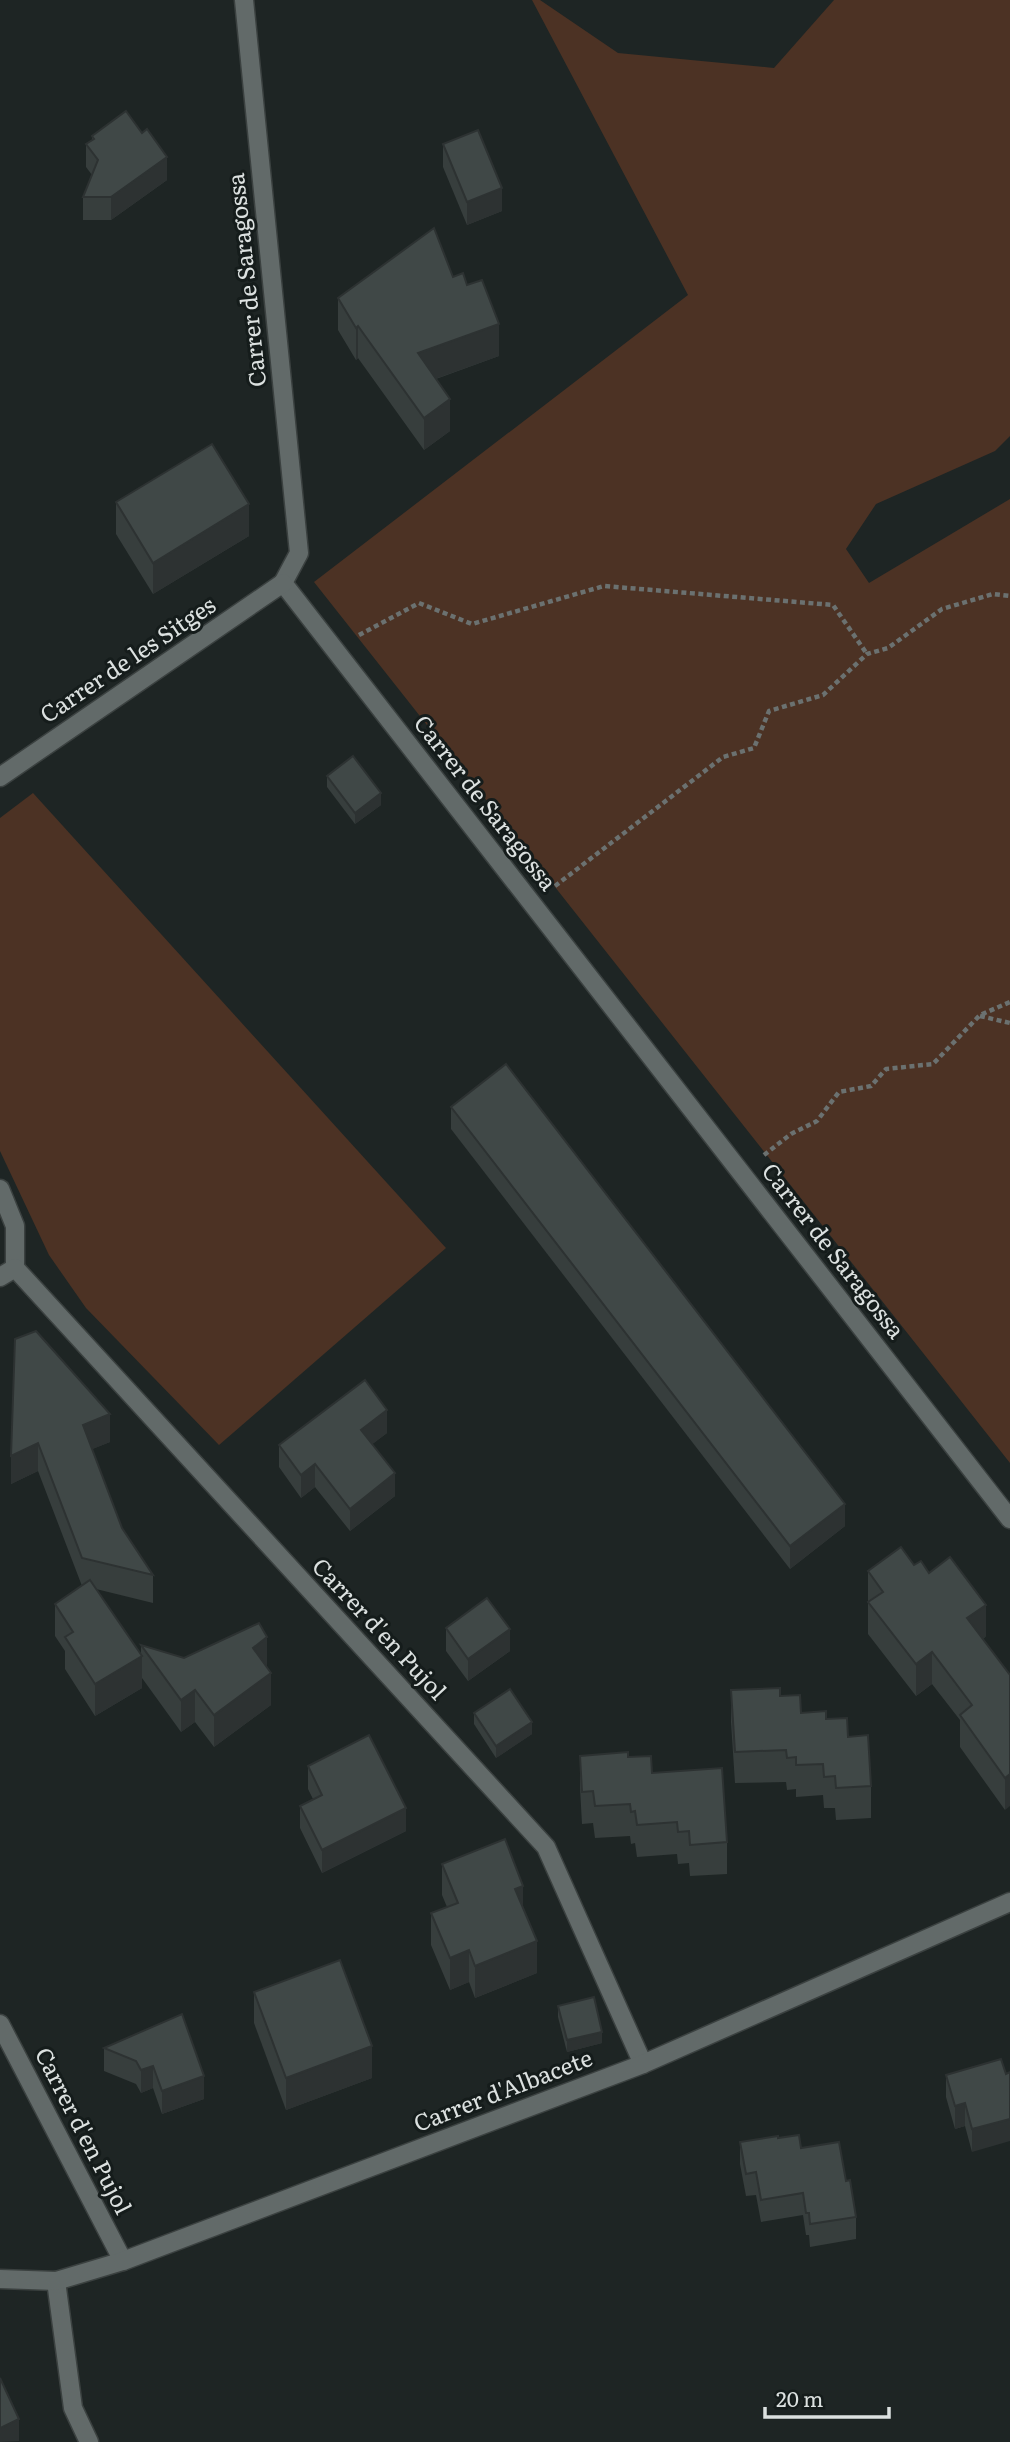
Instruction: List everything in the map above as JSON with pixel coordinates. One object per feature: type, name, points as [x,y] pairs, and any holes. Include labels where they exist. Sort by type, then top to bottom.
[{"type":"street","name":"Carrer de Saragossa","points":[[244,0],[299,553],[283,583],[1010,1519]]},
{"type":"street","name":"Carrer de les Sitges","points":[[0,777],[283,583]]},
{"type":"street","name":"Carrer d'en Pujol","points":[[0,1189],[15,1226],[7,1272],[546,1847],[643,2064]]},
{"type":"street","name":"Carrer d'Albacete","points":[[0,2279],[57,2281],[123,2261],[643,2064],[1010,1902]]},
{"type":"street","name":"Carrer d'en Pujol","points":[[0,2024],[123,2261]]},
{"type":"street","points":[[57,2281],[73,2408],[89,2442]]},
{"type":"path","points":[[334,648],[419,603],[472,624],[604,586],[833,605],[867,654]]},
{"type":"path","points":[[532,904],[723,757],[754,748],[769,710],[823,695],[867,654],[888,648],[942,609],[993,594],[1010,596]]},
{"type":"path","points":[[741,1172],[791,1134],[817,1121],[839,1093],[870,1086],[886,1069],[933,1064],[980,1015],[1010,1002]]},
{"type":"path","points":[[980,1015],[1010,1023]]},
{"type":"shaded area","points":[[532,0],[540,0],[618,53],[774,68],[834,0],[1010,0],[1010,436],[995,451],[876,504],[846,549],[869,583],[1010,499],[1010,1463],[314,582],[688,295]]},
{"type":"shaded area","points":[[33,793],[446,1248],[219,1445],[86,1308],[49,1255],[0,1151],[0,818]]},
{"type":"building","points":[[126,111],[142,133],[147,129],[167,157],[111,197],[83,197],[98,160],[86,144],[94,139],[92,136]]},
{"type":"building","points":[[478,130],[502,188],[467,202],[443,144]]},
{"type":"building","points":[[434,228],[453,277],[463,273],[467,285],[482,280],[499,324],[418,353],[450,399],[424,418],[358,326],[356,328],[338,298]]},
{"type":"building","points":[[212,444],[249,504],[153,563],[116,502]]},
{"type":"building","points":[[353,756],[381,793],[355,813],[327,776]]},
{"type":"building","points":[[506,1064],[845,1504],[790,1546],[451,1107]]},
{"type":"building","points":[[36,1331],[110,1414],[83,1425],[122,1528],[153,1575],[82,1558],[38,1443],[11,1456],[15,1339]]},
{"type":"building","points":[[365,1380],[387,1410],[361,1430],[395,1473],[350,1509],[315,1464],[301,1475],[279,1445]]},
{"type":"building","points":[[901,1547],[914,1565],[921,1561],[929,1573],[950,1557],[986,1605],[967,1618],[1010,1675],[1010,1774],[1005,1778],[960,1715],[972,1705],[932,1652],[916,1664],[868,1602],[883,1592],[868,1571]]},
{"type":"building","points":[[90,1580],[142,1656],[95,1684],[65,1637],[73,1632],[55,1604]]},
{"type":"building","points":[[487,1598],[510,1629],[468,1659],[446,1628]]},
{"type":"building","points":[[259,1623],[267,1637],[253,1648],[271,1673],[214,1715],[195,1690],[181,1700],[141,1645],[184,1658]]},
{"type":"building","points":[[780,1688],[780,1696],[800,1695],[801,1713],[826,1711],[826,1719],[847,1718],[848,1737],[868,1735],[871,1786],[836,1788],[835,1776],[824,1777],[823,1764],[796,1765],[796,1757],[787,1758],[786,1750],[735,1752],[731,1690]]},
{"type":"building","points":[[510,1689],[532,1722],[496,1746],[474,1713]]},
{"type":"building","points":[[369,1735],[406,1808],[322,1850],[300,1806],[322,1795],[308,1766]]},
{"type":"building","points":[[628,1752],[628,1757],[651,1756],[652,1773],[722,1768],[727,1842],[690,1845],[689,1831],[678,1832],[677,1822],[637,1825],[635,1811],[631,1812],[630,1804],[595,1806],[593,1791],[582,1792],[580,1756]]},
{"type":"building","points":[[505,1839],[523,1886],[515,1889],[537,1941],[475,1966],[469,1950],[450,1958],[431,1913],[458,1903],[442,1864]]},
{"type":"building","points":[[340,1960],[372,2046],[286,2078],[254,1992]]},
{"type":"building","points":[[594,1997],[602,2032],[567,2040],[558,2006]]},
{"type":"building","points":[[182,2014],[204,2076],[162,2091],[153,2066],[141,2070],[136,2061],[104,2048]]},
{"type":"building","points":[[1001,2059],[1006,2074],[1010,2072],[1010,2119],[972,2129],[965,2103],[955,2106],[946,2075]]},
{"type":"building","points":[[799,2135],[801,2148],[839,2142],[846,2181],[850,2180],[856,2217],[810,2224],[803,2193],[761,2200],[756,2172],[746,2174],[740,2142]]},
{"type":"building","points":[[0,2378],[19,2419],[0,2428]]}]
